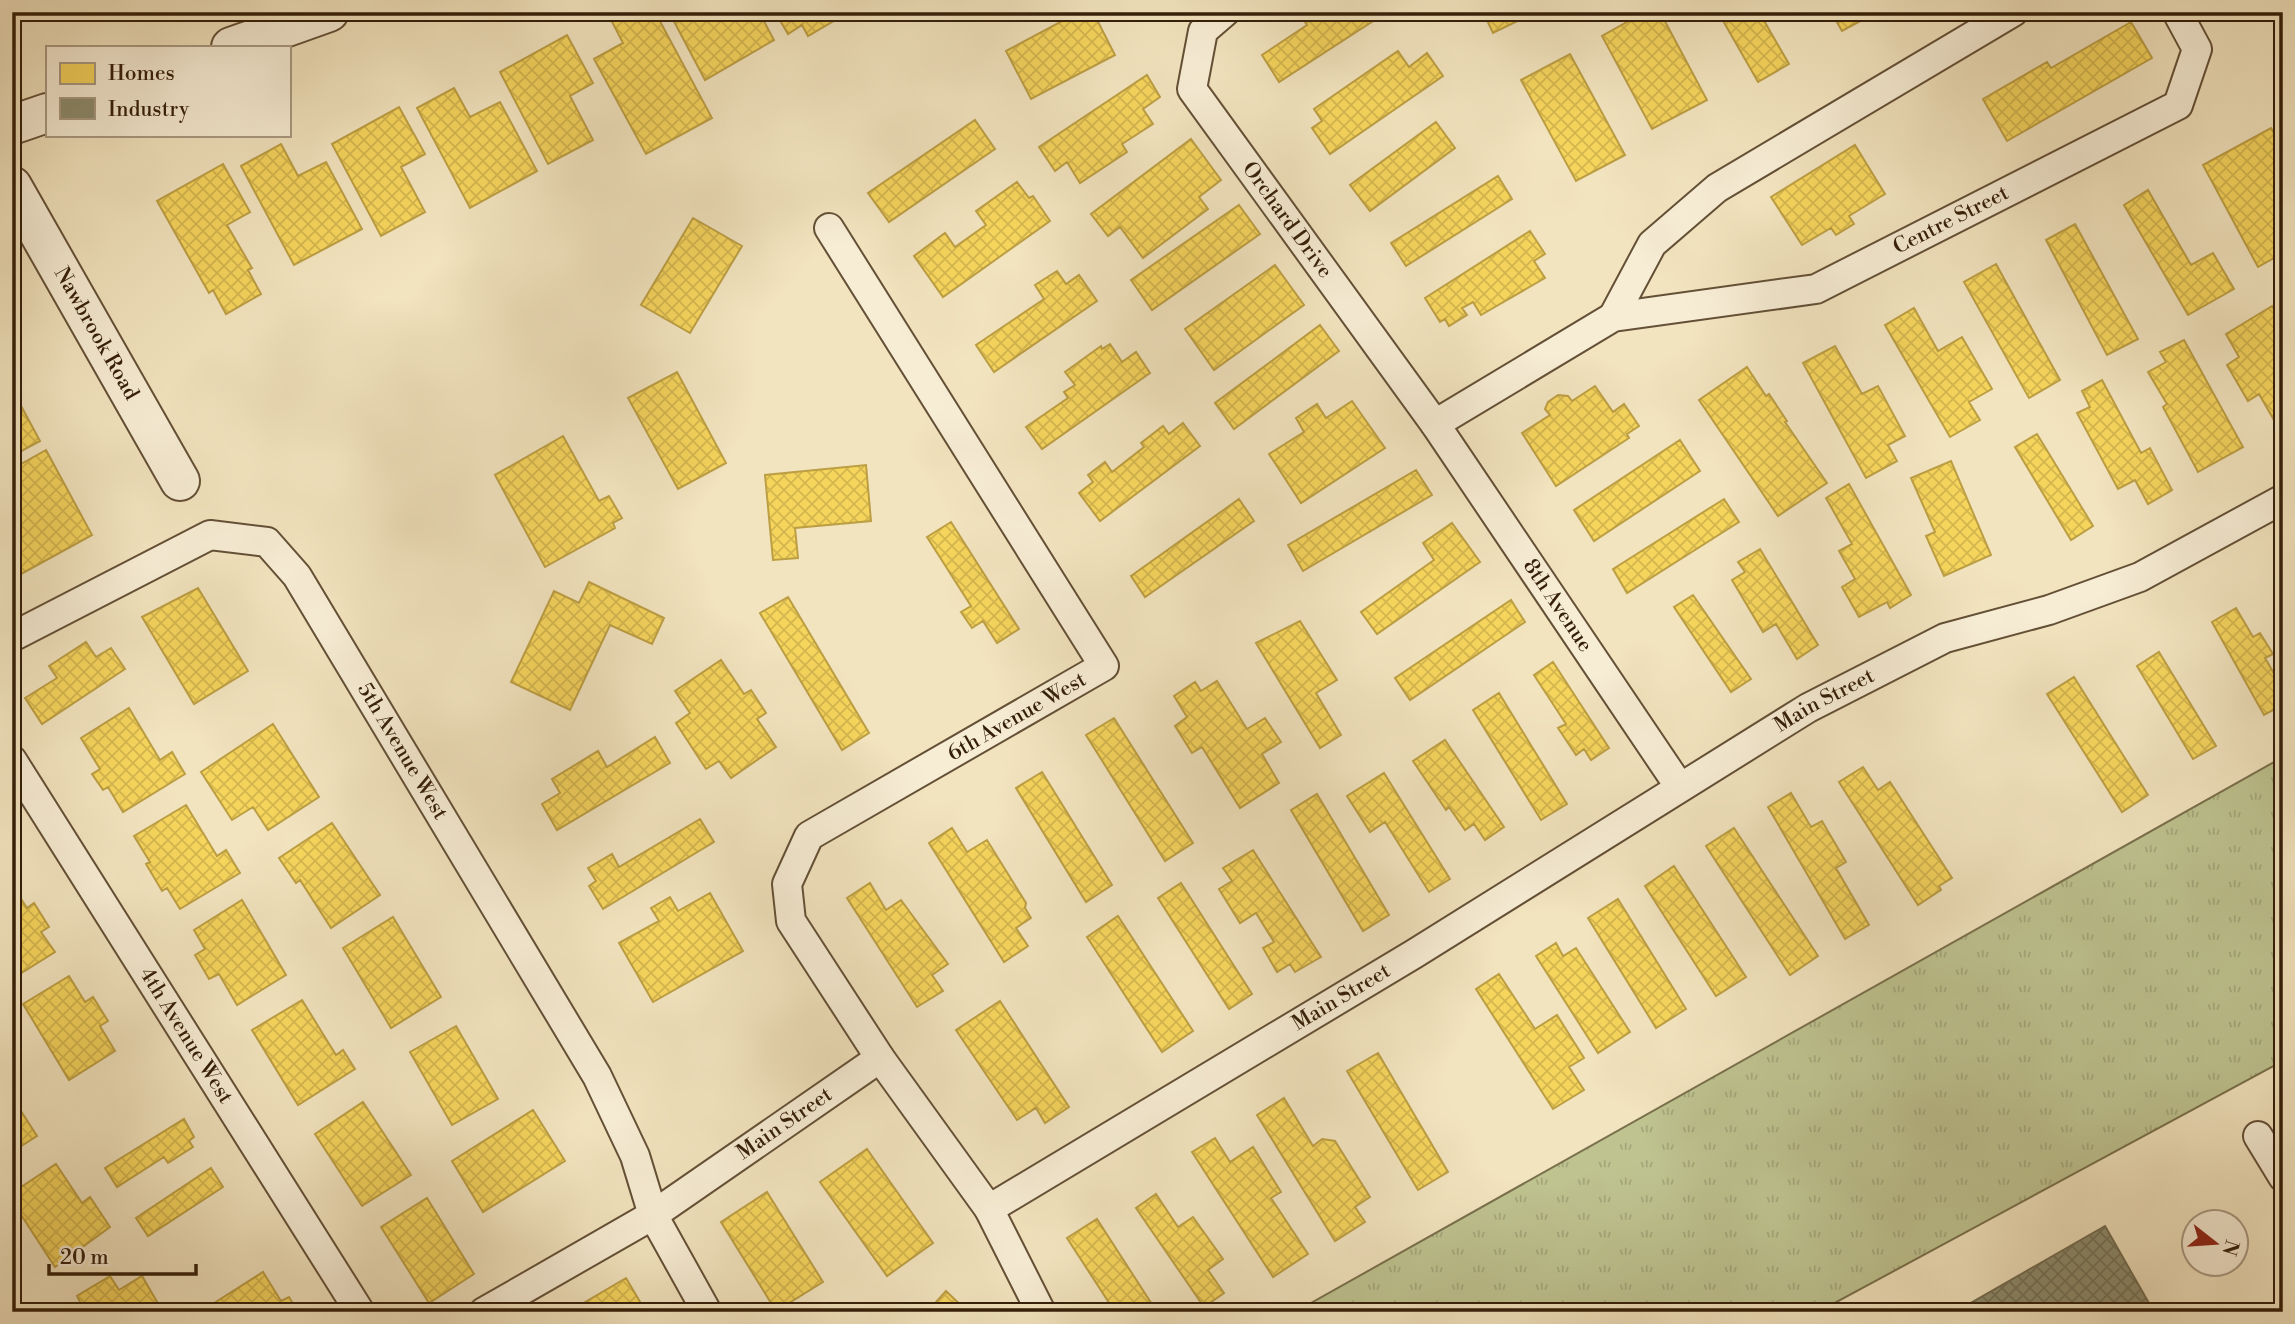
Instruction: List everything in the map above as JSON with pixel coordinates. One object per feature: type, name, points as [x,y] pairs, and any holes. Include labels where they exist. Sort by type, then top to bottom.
[{"type":"street","points":[[234,46],[329,12]]},
{"type":"street","points":[[12,125],[46,113]]},
{"type":"street","name":"Nawbrook Road","points":[[12,186],[180,481]]},
{"type":"lane","name":"Orchard Drive","points":[[1225,12],[1203,31],[1192,89],[1435,424]]},
{"type":"lane","points":[[1613,317],[1652,244],[1717,188],[2013,12]]},
{"type":"lane","name":"Centre Street","points":[[1435,424],[1613,317],[1816,289],[2178,105],[2197,49],[2177,12]]},
{"type":"lane","name":"6th Avenue West","points":[[829,228],[1104,666],[809,836],[787,884],[790,921],[880,1058]]},
{"type":"lane","name":"8th Avenue","points":[[1435,424],[1679,786]]},
{"type":"lane","name":"Main Street","points":[[989,1209],[1414,954],[1679,786],[1808,708],[1945,638],[2049,610],[2140,577],[2283,499]]},
{"type":"lane","name":"5th Avenue West","points":[[12,637],[210,535],[267,542],[297,576],[597,1076],[635,1156],[653,1215],[707,1312]]},
{"type":"lane","name":"4th Avenue West","points":[[12,760],[360,1312]]},
{"type":"lane","points":[[880,1058],[989,1209],[1041,1312]]},
{"type":"lane","name":"Main Street","points":[[484,1312],[653,1215],[880,1058]]},
{"type":"lane","points":[[2258,1136],[2283,1177]]},
{"type":"green space","points":[[2283,757],[2283,1061],[1818,1312],[1295,1312]]},
{"type":"building: Homes","points":[[607,12],[655,12],[712,118],[646,154],[594,59],[623,43]]},
{"type":"building: Homes","points":[[669,12],[759,12],[774,40],[705,80]]},
{"type":"building: Homes","points":[[775,12],[849,12],[808,36],[802,25],[788,34]]},
{"type":"building: Homes","points":[[1079,12],[1093,12],[1115,55],[1031,99],[1006,51]]},
{"type":"building: Homes","points":[[1298,12],[1387,12],[1279,82],[1262,55],[1307,25]]},
{"type":"building: Homes","points":[[1483,12],[1526,12],[1528,16],[1493,33]]},
{"type":"building: Homes","points":[[1645,12],[1660,12],[1707,100],[1652,129],[1602,36]]},
{"type":"building: Homes","points":[[1718,12],[1759,12],[1789,64],[1758,82]]},
{"type":"building: Homes","points":[[1831,12],[1863,12],[1866,18],[1842,31]]},
{"type":"building: Homes","points":[[2131,22],[2152,58],[2007,141],[1983,99],[2047,62],[2051,68]]},
{"type":"building: Homes","points":[[567,35],[593,83],[570,96],[593,140],[548,164],[500,72]]},
{"type":"building: Homes","points":[[1398,51],[1409,67],[1427,53],[1443,76],[1330,154],[1312,128],[1322,121],[1314,109]]},
{"type":"building: Homes","points":[[1570,54],[1625,155],[1576,181],[1521,80]]},
{"type":"building: Homes","points":[[1147,75],[1160,97],[1143,109],[1153,124],[1122,144],[1127,152],[1080,183],[1067,162],[1055,171],[1039,147]]},
{"type":"building: Homes","points":[[454,88],[470,117],[500,102],[537,171],[470,208],[417,108]]},
{"type":"building: Homes","points":[[399,107],[425,154],[401,167],[425,212],[381,236],[332,144]]},
{"type":"building: Homes","points":[[975,120],[995,149],[889,222],[868,193]]},
{"type":"building: Homes","points":[[1436,122],[1455,148],[1370,211],[1350,185]]},
{"type":"building: Homes","points":[[2271,128],[2283,149],[2283,253],[2258,267],[2203,165]]},
{"type":"building: Homes","points":[[1191,139],[1221,180],[1199,197],[1208,209],[1143,258],[1120,227],[1108,236],[1091,214]]},
{"type":"building: Homes","points":[[281,144],[298,176],[326,162],[362,229],[294,265],[241,166]]},
{"type":"building: Homes","points":[[1855,145],[1885,194],[1849,216],[1854,224],[1836,235],[1831,228],[1802,245],[1771,197]]},
{"type":"building: Homes","points":[[223,164],[250,212],[227,225],[252,268],[248,270],[261,294],[226,314],[213,290],[209,293],[157,201]]},
{"type":"building: Homes","points":[[1498,176],[1512,199],[1406,266],[1391,243]]},
{"type":"building: Homes","points":[[1017,182],[1029,198],[1033,196],[1050,221],[943,297],[914,256],[945,233],[955,247],[986,225],[976,211]]},
{"type":"building: Homes","points":[[2148,190],[2191,265],[2213,253],[2234,289],[2188,315],[2124,205]]},
{"type":"building: Homes","points":[[1239,205],[1260,234],[1152,310],[1131,280]]},
{"type":"building: Homes","points":[[693,218],[742,246],[690,333],[641,305]]},
{"type":"building: Homes","points":[[2075,224],[2138,339],[2107,355],[2046,240]]},
{"type":"building: Homes","points":[[1530,231],[1545,254],[1534,261],[1545,278],[1481,315],[1473,302],[1462,308],[1467,315],[1449,326],[1445,319],[1440,322],[1425,298]]},
{"type":"building: Homes","points":[[1996,264],[2060,380],[2029,398],[1964,282]]},
{"type":"building: Homes","points":[[1275,265],[1304,305],[1214,370],[1185,329]]},
{"type":"building: Homes","points":[[1057,271],[1066,284],[1079,275],[1097,301],[994,372],[976,345],[1044,299],[1035,285]]},
{"type":"building: Homes","points":[[2272,306],[2283,324],[2283,424],[2278,427],[2259,394],[2248,401],[2227,365],[2239,357],[2226,334]]},
{"type":"building: Homes","points":[[1914,308],[1938,351],[1962,337],[1992,389],[1969,402],[1980,420],[1950,437],[1885,325]]},
{"type":"building: Homes","points":[[1320,325],[1339,351],[1234,429],[1215,403]]},
{"type":"building: Homes","points":[[2184,340],[2243,447],[2198,472],[2163,407],[2167,404],[2148,372],[2166,362],[2160,352]]},
{"type":"building: Homes","points":[[1110,344],[1122,362],[1136,352],[1150,373],[1042,449],[1026,427],[1068,398],[1064,392],[1075,385],[1065,372],[1101,346],[1102,349]]},
{"type":"building: Homes","points":[[1835,346],[1862,394],[1878,386],[1905,436],[1888,445],[1897,461],[1866,478],[1803,363]]},
{"type":"building: Homes","points":[[1747,367],[1766,396],[1769,394],[1827,483],[1778,516],[1699,400]]},
{"type":"building: Homes","points":[[677,372],[726,463],[678,489],[628,398]]},
{"type":"building: Homes","points":[[2102,380],[2141,453],[2150,448],[2172,490],[2148,504],[2135,480],[2118,489],[2077,413],[2090,407],[2082,391]]},
{"type":"building: Homes","points":[[1595,386],[1613,412],[1624,404],[1639,426],[1627,434],[1629,438],[1556,486],[1522,433],[1550,415],[1545,409],[1548,402],[1558,395],[1568,396],[1572,401]]},
{"type":"building: Homes","points":[[12,389],[40,441],[12,456]]},
{"type":"building: Homes","points":[[1352,401],[1385,448],[1301,503],[1269,454],[1304,432],[1296,418],[1317,404],[1326,418]]},
{"type":"building: Homes","points":[[1183,423],[1200,446],[1100,521],[1079,493],[1093,482],[1088,475],[1105,462],[1112,472],[1144,447],[1141,443],[1163,426],[1169,434]]},
{"type":"building: Homes","points":[[2037,434],[2093,526],[2071,540],[2015,447]]},
{"type":"building: Homes","points":[[563,436],[599,501],[609,496],[622,518],[613,523],[615,528],[545,567],[495,475]]},
{"type":"building: Homes","points":[[1680,440],[1700,471],[1594,541],[1574,510]]},
{"type":"building: Homes","points":[[46,450],[92,535],[12,579],[12,469]]},
{"type":"building: Homes","points":[[1951,461],[1991,555],[1944,576],[1926,536],[1935,532],[1911,478]]},
{"type":"building: Homes","points":[[866,465],[871,521],[795,528],[798,558],[773,560],[765,475]]},
{"type":"building: Homes","points":[[1416,470],[1432,495],[1303,571],[1288,545]]},
{"type":"building: Homes","points":[[1849,484],[1911,595],[1890,608],[1887,602],[1859,617],[1842,587],[1855,579],[1839,551],[1852,544],[1826,498]]},
{"type":"building: Homes","points":[[1239,499],[1254,521],[1145,597],[1131,576]]},
{"type":"building: Homes","points":[[1724,499],[1739,522],[1627,593],[1613,569]]},
{"type":"building: Homes","points":[[951,522],[1019,629],[997,643],[983,621],[972,628],[961,612],[971,606],[927,537]]},
{"type":"building: Homes","points":[[1452,523],[1480,562],[1377,634],[1361,612],[1434,560],[1423,543]]},
{"type":"building: Homes","points":[[1760,549],[1818,645],[1797,659],[1776,624],[1763,632],[1732,580],[1745,572],[1738,562]]},
{"type":"building: Homes","points":[[589,582],[664,618],[652,644],[610,625],[570,710],[511,682],[554,591],[579,603]]},
{"type":"building: Homes","points":[[198,588],[248,671],[194,704],[142,617]]},
{"type":"building: Homes","points":[[1693,595],[1751,679],[1731,692],[1674,607]]},
{"type":"building: Homes","points":[[788,597],[869,733],[842,750],[760,613]]},
{"type":"building: Homes","points":[[1511,600],[1525,622],[1410,700],[1395,678]]},
{"type":"building: Homes","points":[[2236,608],[2253,637],[2260,633],[2273,654],[2265,658],[2283,689],[2283,705],[2264,715],[2212,622]]},
{"type":"building: Homes","points":[[1300,621],[1337,680],[1316,693],[1341,735],[1320,748],[1256,643]]},
{"type":"building: Homes","points":[[86,642],[96,657],[111,648],[125,669],[42,724],[25,698],[57,678],[49,666]]},
{"type":"building: Homes","points":[[2159,652],[2216,746],[2193,759],[2137,666]]},
{"type":"building: Homes","points":[[721,660],[744,694],[751,690],[766,713],[757,719],[776,747],[731,778],[719,761],[706,769],[676,723],[690,713],[675,691]]},
{"type":"building: Homes","points":[[1553,662],[1609,748],[1591,760],[1584,749],[1576,755],[1558,728],[1566,724],[1534,675]]},
{"type":"building: Homes","points":[[2074,677],[2148,795],[2122,812],[2047,694]]},
{"type":"building: Homes","points":[[1217,681],[1247,729],[1265,718],[1281,742],[1262,754],[1279,783],[1240,808],[1202,747],[1192,753],[1175,726],[1187,717],[1174,696],[1195,682],[1201,691]]},
{"type":"building: Homes","points":[[1499,693],[1567,804],[1541,820],[1473,710]]},
{"type":"building: Homes","points":[[129,708],[160,760],[172,752],[185,774],[123,812],[108,787],[103,790],[92,774],[100,769],[81,738]]},
{"type":"building: Homes","points":[[1114,718],[1193,843],[1165,861],[1086,735]]},
{"type":"building: Homes","points":[[273,724],[319,797],[268,830],[253,807],[232,820],[201,772]]},
{"type":"building: Homes","points":[[655,737],[670,763],[557,830],[542,804],[560,793],[552,779],[598,751],[607,767]]},
{"type":"building: Homes","points":[[1445,740],[1504,827],[1485,840],[1474,824],[1465,830],[1449,807],[1446,810],[1413,761]]},
{"type":"building: Homes","points":[[1863,767],[1878,790],[1890,782],[1952,878],[1939,886],[1941,890],[1918,905],[1839,782]]},
{"type":"building: Homes","points":[[1042,772],[1112,885],[1086,902],[1016,788]]},
{"type":"building: Homes","points":[[1384,773],[1450,879],[1429,892],[1385,822],[1370,832],[1347,796]]},
{"type":"building: Homes","points":[[1791,793],[1811,827],[1822,821],[1846,862],[1836,868],[1869,925],[1845,939],[1768,807]]},
{"type":"building: Homes","points":[[1317,794],[1389,915],[1363,931],[1291,810]]},
{"type":"building: Homes","points":[[186,805],[217,856],[226,850],[240,873],[180,909],[167,888],[162,891],[146,864],[150,862],[134,836]]},
{"type":"building: Homes","points":[[700,819],[714,842],[603,909],[589,886],[596,881],[588,868],[612,854],[619,867]]},
{"type":"building: Homes","points":[[332,823],[380,895],[331,928],[300,880],[296,883],[279,858]]},
{"type":"building: Homes","points":[[952,828],[967,852],[987,840],[1026,903],[1025,908],[1031,918],[1016,928],[1028,946],[1004,962],[929,843]]},
{"type":"building: Homes","points":[[1734,828],[1818,956],[1790,975],[1706,846]]},
{"type":"building: Homes","points":[[1253,850],[1321,957],[1295,972],[1290,964],[1277,972],[1263,948],[1274,942],[1256,913],[1240,923],[1219,889],[1232,881],[1223,868]]},
{"type":"building: Homes","points":[[1674,866],[1746,977],[1716,996],[1645,886]]},
{"type":"building: Homes","points":[[870,883],[886,910],[901,900],[948,964],[932,975],[943,991],[917,1007],[847,898]]},
{"type":"building: Homes","points":[[1181,883],[1252,994],[1229,1009],[1158,898]]},
{"type":"building: Homes","points":[[12,885],[27,908],[34,903],[49,927],[41,932],[55,952],[12,979]]},
{"type":"building: Homes","points":[[710,893],[743,951],[653,1002],[619,943],[659,921],[651,908],[670,897],[678,911]]},
{"type":"building: Homes","points":[[1618,899],[1686,1009],[1656,1028],[1588,918]]},
{"type":"building: Homes","points":[[242,900],[286,975],[237,1005],[219,974],[209,979],[195,955],[205,949],[194,930]]},
{"type":"building: Homes","points":[[1118,916],[1193,1031],[1162,1052],[1087,937]]},
{"type":"building: Homes","points":[[393,917],[441,997],[391,1028],[343,948]]},
{"type":"building: Homes","points":[[1556,943],[1563,956],[1576,948],[1630,1032],[1598,1053],[1536,956]]},
{"type":"building: Homes","points":[[1499,974],[1535,1029],[1557,1015],[1584,1058],[1569,1067],[1584,1090],[1553,1109],[1476,989]]},
{"type":"building: Homes","points":[[69,976],[85,1002],[93,997],[108,1021],[100,1026],[115,1051],[69,1080],[23,1004]]},
{"type":"building: Homes","points":[[302,1000],[336,1055],[343,1050],[355,1069],[298,1105],[252,1030]]},
{"type":"building: Homes","points":[[1000,1001],[1069,1107],[1045,1123],[1036,1108],[1017,1120],[956,1030]]},
{"type":"building: Homes","points":[[456,1026],[498,1099],[452,1125],[410,1052]]},
{"type":"building: Homes","points":[[1378,1053],[1448,1172],[1418,1190],[1347,1071]]},
{"type":"building: Homes","points":[[12,1097],[37,1136],[12,1152]]},
{"type":"building: Homes","points":[[1284,1098],[1313,1146],[1322,1139],[1335,1141],[1370,1197],[1355,1207],[1365,1222],[1335,1241],[1257,1115]]},
{"type":"building: Homes","points":[[363,1102],[411,1175],[362,1206],[315,1134]]},
{"type":"building: Homes","points":[[533,1110],[565,1161],[483,1212],[452,1161]]},
{"type":"building: Homes","points":[[184,1119],[194,1137],[189,1141],[193,1147],[168,1163],[164,1157],[117,1187],[105,1168]]},
{"type":"building: Homes","points":[[1215,1138],[1230,1162],[1253,1147],[1281,1192],[1271,1198],[1308,1254],[1273,1277],[1192,1152]]},
{"type":"building: Homes","points":[[867,1149],[933,1243],[887,1276],[820,1182]]},
{"type":"building: Homes","points":[[56,1164],[82,1203],[90,1197],[110,1227],[55,1267],[12,1201],[12,1193]]},
{"type":"building: Homes","points":[[211,1168],[223,1187],[148,1236],[136,1218]]},
{"type":"building: Homes","points":[[767,1192],[823,1282],[776,1311],[721,1222]]},
{"type":"building: Homes","points":[[1156,1194],[1178,1227],[1193,1217],[1223,1259],[1208,1270],[1224,1293],[1204,1307],[1136,1208]]},
{"type":"building: Homes","points":[[427,1198],[474,1274],[429,1303],[381,1227]]},
{"type":"building: Homes","points":[[1097,1219],[1157,1312],[1115,1312],[1067,1238]]},
{"type":"building: Homes","points":[[263,1272],[281,1301],[289,1297],[298,1312],[215,1312],[211,1305]]},
{"type":"building: Homes","points":[[110,1276],[119,1290],[142,1276],[163,1312],[85,1312],[77,1296]]},
{"type":"building: Homes","points":[[626,1278],[646,1312],[579,1312],[577,1307]]},
{"type":"building: Homes","points":[[946,1291],[968,1312],[927,1312]]},
{"type":"building: Industry","points":[[2105,1226],[2154,1312],[1955,1312]]}]
